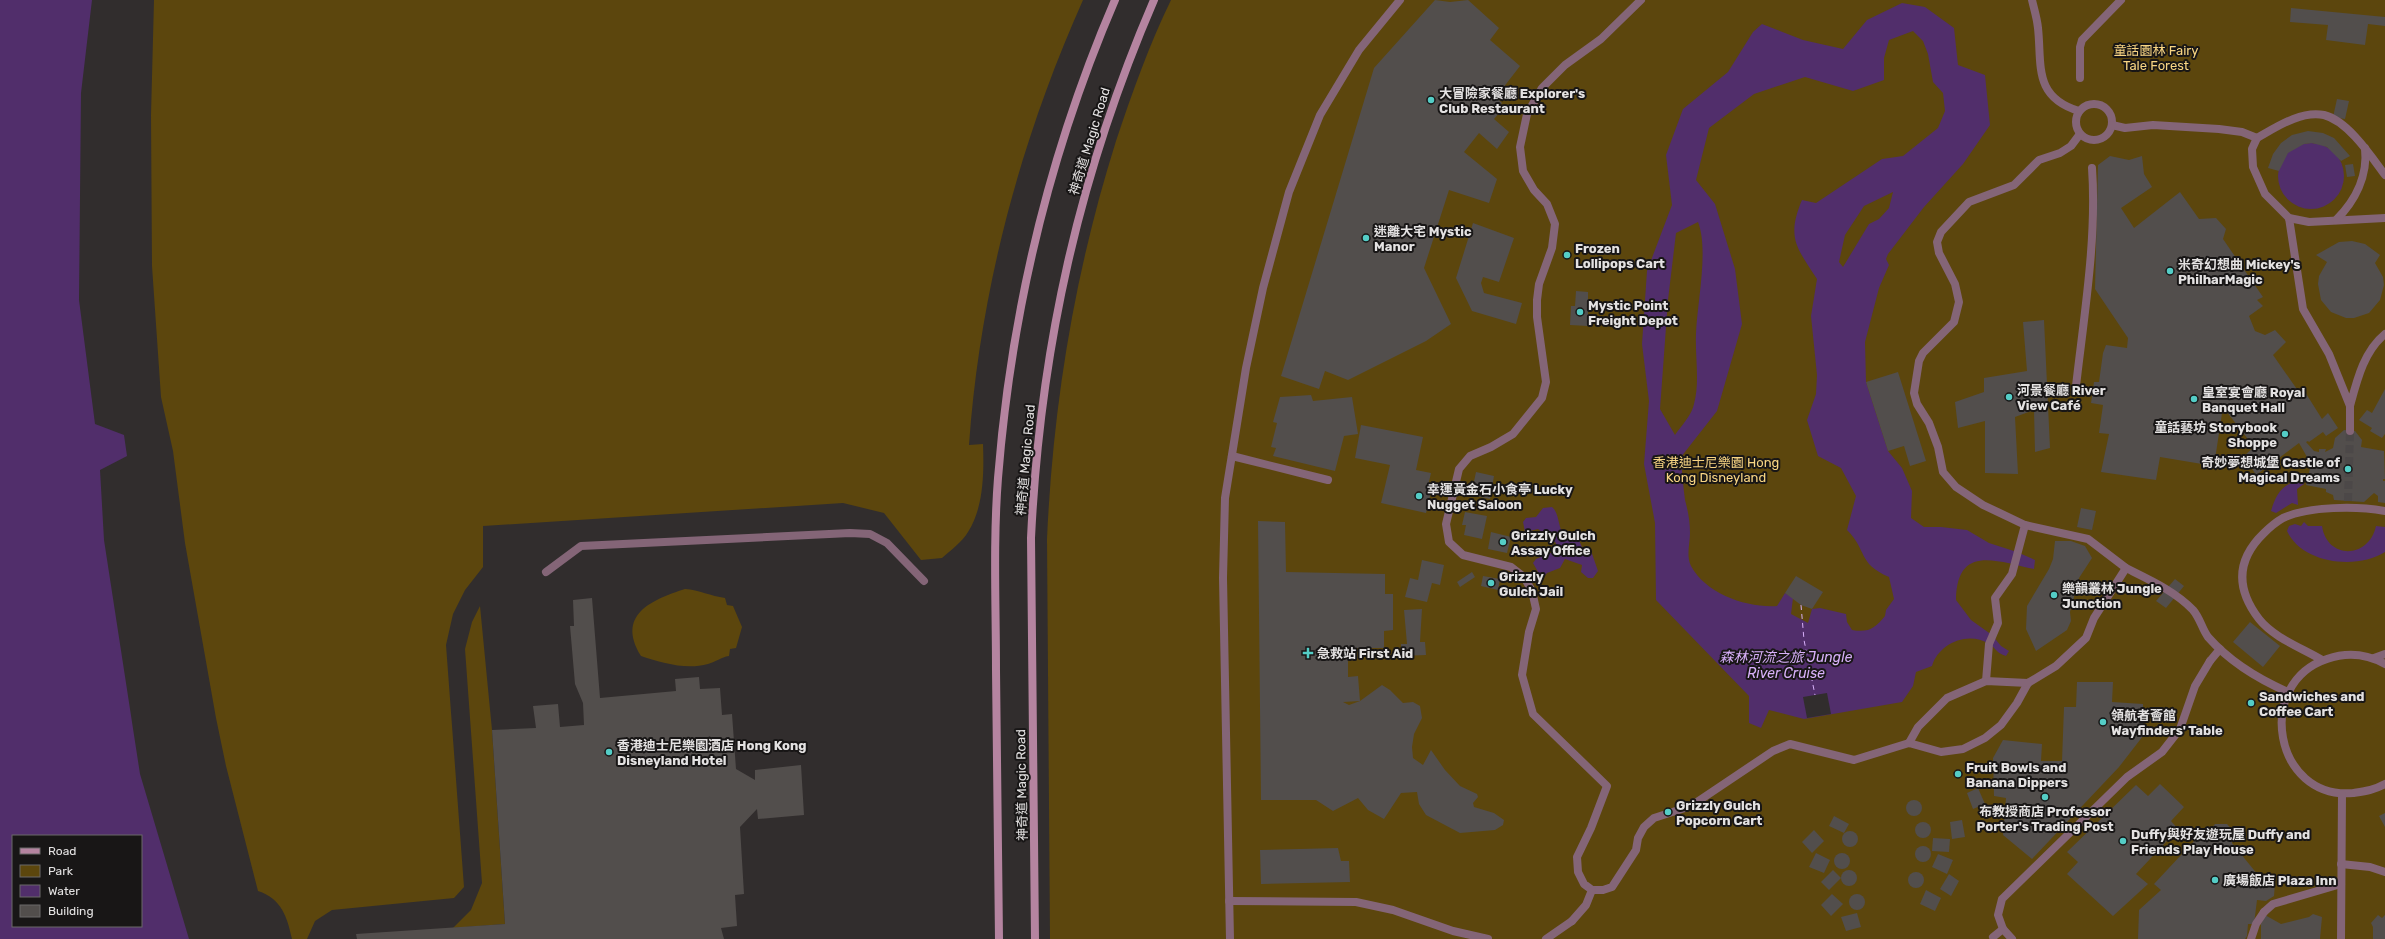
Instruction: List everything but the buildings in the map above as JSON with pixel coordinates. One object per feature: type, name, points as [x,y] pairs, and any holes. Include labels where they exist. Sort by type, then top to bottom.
[{"type":"street","name":"神奇道 Magic Road","points":[[999,939],[996,537],[1003,424],[1020,311],[1036,238],[1079,91],[1115,0]]},
{"type":"street","name":"神奇道 Magic Road","points":[[1035,939],[1031,538],[1034,483],[1042,396],[1055,318],[1071,246],[1093,164],[1113,102],[1154,0]]},
{"type":"street","points":[[1230,939],[1223,578],[1225,498],[1232,456],[1263,288],[1289,192],[1320,115],[1359,50],[1400,0]]},
{"type":"street","points":[[1641,0],[1601,39],[1565,65],[1542,88],[1527,114],[1522,133],[1521,159],[1523,171],[1534,190],[1547,204],[1555,224],[1552,248],[1539,284],[1537,300],[1537,317],[1546,382],[1542,398],[1513,434],[1491,447],[1470,456],[1459,469],[1446,524],[1449,542],[1462,556],[1511,567],[1524,577],[1532,591],[1536,609],[1528,632],[1522,675],[1533,714],[1607,786],[1591,828],[1577,857],[1578,872],[1584,884],[1592,890],[1603,890],[1612,887],[1636,850],[1638,838],[1644,827],[1654,818],[1691,806],[1773,751],[1790,744],[1854,760],[1908,743],[1941,752],[1963,750],[1985,738],[2001,725],[2017,703],[2028,683],[2056,666],[2086,638],[2094,618],[2112,587],[2126,568]]},
{"type":"street","points":[[2032,0],[2038,27],[2039,68],[2046,90],[2069,108],[2079,111]]},
{"type":"street","points":[[2080,78],[2080,47],[2082,40],[2121,0]]},
{"type":"street","points":[[2089,105],[2101,105],[2110,114],[2112,125],[2106,136],[2096,140],[2090,140],[2080,134],[2076,123],[2079,111],[2089,105]]},
{"type":"street","points":[[2385,175],[2364,147],[2342,125],[2324,115],[2309,115],[2289,121],[2257,138],[2252,149],[2253,167],[2265,194],[2289,218],[2309,222],[2385,218]]},
{"type":"street","points":[[2112,125],[2125,128],[2153,125],[2219,129],[2242,132],[2257,138]]},
{"type":"street","points":[[2080,134],[2070,146],[2060,153],[2038,160],[2014,185],[1968,202],[1940,232],[1937,242],[1939,253],[1955,284],[1959,302],[1954,322],[1923,353],[1916,376],[1914,393],[1917,404],[1931,429],[1938,447],[1943,472],[1956,487],[1983,505],[2025,525],[2088,539],[2126,568],[2182,600],[2194,611],[2207,635],[2220,649],[2254,676],[2288,692]]},
{"type":"street","points":[[2336,220],[2350,206],[2358,191],[2366,159],[2364,147]]},
{"type":"street","points":[[2076,386],[2088,276],[2094,190],[2092,168]]},
{"type":"street","points":[[2289,218],[2303,309],[2328,354],[2350,406]]},
{"type":"street","points":[[2350,431],[2350,406],[2358,378],[2376,341],[2385,334]]},
{"type":"street","points":[[1232,456],[1328,480]]},
{"type":"street","points":[[2322,660],[2272,631],[2260,620],[2244,594],[2241,576],[2245,560],[2254,543],[2282,519],[2299,513],[2348,505],[2385,510]]},
{"type":"street","points":[[1986,681],[1989,644],[1998,623],[1995,598],[2012,574],[2025,525]]},
{"type":"street","points":[[546,572],[581,546],[850,533],[870,534],[887,543],[924,581]]},
{"type":"street","points":[[2012,939],[2003,929],[1998,915],[2002,899],[2127,777],[2162,752],[2180,729],[2195,686],[2210,661],[2220,649]]},
{"type":"street","points":[[2385,664],[2374,658],[2356,654],[2335,656],[2322,660],[2300,675],[2288,692],[2281,715],[2281,726],[2287,753],[2295,768],[2320,788],[2342,794],[2374,791],[2385,784]]},
{"type":"street","points":[[2374,658],[2385,654]]},
{"type":"street","points":[[1908,743],[1918,727],[1947,698],[1986,681],[2028,683]]},
{"type":"street","points":[[2341,939],[2342,794]]},
{"type":"street","points":[[2341,864],[2364,866],[2385,872]]},
{"type":"street","points":[[2251,939],[2256,924],[2264,912],[2274,904],[2341,884]]},
{"type":"street","points":[[1546,939],[1572,921],[1586,905],[1592,890]]},
{"type":"street","points":[[1229,901],[1356,902],[1393,910],[1453,931],[1488,939]]},
{"type":"street","points":[[1993,938],[2003,929]]},
{"type":"green space","points":[[154,0],[1083,0],[1060,53],[1040,107],[1006,218],[993,274],[974,387],[969,445],[983,444],[982,489],[977,512],[966,536],[942,558],[921,560],[884,513],[843,503],[483,526],[483,567],[465,590],[453,614],[446,645],[464,887],[454,898],[332,910],[315,921],[307,939],[292,939],[288,923],[278,904],[266,894],[258,891],[226,766],[185,543],[173,451],[161,397],[152,266],[151,115]]},
{"type":"green space","name":"香港迪士尼樂園 Hong Kong Disneyland","points":[[1171,0],[2385,0],[2385,939],[1050,939],[1047,539],[1050,488],[1061,388],[1068,338],[1078,288],[1102,190],[1116,141],[1135,87],[1155,34]]},
{"type":"green space","points":[[685,589],[725,598],[727,605],[733,606],[742,627],[736,648],[730,649],[729,656],[700,666],[674,665],[641,656],[634,642],[633,630],[635,620],[641,611],[650,604],[660,598]]},
{"type":"green space","points":[[480,606],[492,730],[505,924],[453,928],[471,910],[482,883],[465,649],[472,622]]},
{"type":"water","points":[[0,0],[92,0],[81,93],[79,300],[95,424],[124,435],[127,456],[100,470],[104,540],[140,774],[189,939],[0,939]]},
{"type":"water","name":"森林河流之旅 Jungle River Cruise","points":[[1902,3],[1925,7],[1954,28],[1958,65],[1985,75],[1990,125],[1963,164],[1924,207],[1888,254],[1886,259],[1889,265],[1879,288],[1865,342],[1866,382],[1888,451],[1902,468],[1912,491],[1911,518],[1924,527],[1967,530],[1989,543],[2017,552],[2035,560],[2034,569],[2006,563],[1981,560],[1971,563],[1963,570],[1958,582],[1956,600],[1971,620],[1992,635],[2001,646],[2009,651],[2006,656],[2000,654],[1992,646],[1981,640],[1972,638],[1963,639],[1940,651],[1932,666],[1916,672],[1913,686],[1902,702],[1804,719],[1769,710],[1761,728],[1749,723],[1749,696],[1656,600],[1655,523],[1644,464],[1649,401],[1642,344],[1647,271],[1672,205],[1666,155],[1683,109],[1728,72],[1753,32],[1762,24],[1803,40],[1843,49],[1867,20]],"holes":[[[1913,31],[1923,41],[1928,54],[1933,82],[1943,93],[1945,111],[1938,128],[1903,156],[1882,159],[1816,203],[1802,200],[1797,213],[1794,234],[1799,250],[1817,279],[1811,316],[1817,375],[1816,394],[1807,420],[1818,456],[1841,468],[1856,496],[1847,530],[1854,537],[1867,562],[1879,572],[1889,577],[1894,599],[1886,610],[1885,616],[1878,624],[1871,629],[1858,631],[1852,630],[1847,622],[1846,614],[1820,608],[1812,609],[1808,623],[1791,614],[1793,598],[1785,593],[1777,606],[1753,605],[1728,597],[1717,591],[1698,576],[1691,566],[1689,558],[1690,524],[1684,495],[1681,457],[1717,411],[1742,324],[1735,269],[1715,204],[1696,180],[1709,128],[1754,94],[1805,77],[1853,91],[1884,80],[1884,58],[1889,40]],[[1893,192],[1889,208],[1879,219],[1869,224],[1843,267],[1839,262],[1845,235],[1864,206]],[[1698,222],[1702,247],[1702,277],[1696,334],[1696,396],[1691,412],[1675,435],[1660,409],[1668,300],[1676,233]]]},
{"type":"water","points":[[2311,143],[2324,146],[2334,153],[2341,163],[2344,176],[2341,189],[2334,199],[2324,206],[2311,209],[2298,206],[2288,199],[2281,189],[2278,176],[2281,163],[2288,153],[2298,146]]},
{"type":"water","points":[[2304,479],[2304,484],[2297,489],[2298,505],[2292,503],[2276,513],[2271,511],[2276,498],[2282,489],[2291,483]]},
{"type":"water","points":[[1552,507],[1565,536],[1570,538],[1578,538],[1582,547],[1590,548],[1598,571],[1593,578],[1588,578],[1581,572],[1582,565],[1565,559],[1560,568],[1547,573],[1542,579],[1533,563],[1536,559],[1555,551],[1556,543],[1538,529],[1525,532],[1523,522],[1526,518],[1536,517],[1543,508]]},
{"type":"water","points":[[2304,522],[2308,526],[2322,526],[2325,537],[2332,545],[2339,550],[2348,551],[2365,545],[2372,537],[2376,526],[2385,527],[2385,552],[2373,558],[2360,561],[2331,561],[2317,557],[2305,551],[2294,542],[2287,531],[2289,526],[2295,524],[2301,526]]},
{"type":"pier","points":[[1827,693],[1831,714],[1807,718],[1803,697]]},
{"type":"ferry route","points":[[1801,605],[1804,640],[1815,695]]},
{"type":"tunnel","points":[[2348,501],[2350,431]]},
{"type":"place","name":"大冒險家餐廳 Explorer's Club Restaurant","points":[[1431,100]]},
{"type":"place","name":"迷離大宅 Mystic Manor","points":[[1366,238]]},
{"type":"place","name":"Frozen Lollipops Cart","points":[[1567,255]]},
{"type":"place","name":"米奇幻想曲 Mickey's PhilharMagic","points":[[2170,271]]},
{"type":"place","name":"Mystic Point Freight Depot","points":[[1580,312]]},
{"type":"place","name":"河景餐廳 River View Café","points":[[2009,397]]},
{"type":"place","name":"皇室宴會廳 Royal Banquet Hall","points":[[2194,399]]},
{"type":"place","name":"童話藝坊 Storybook Shoppe","points":[[2285,434]]},
{"type":"place","name":"奇妙夢想城堡 Castle of Magical Dreams","points":[[2348,469]]},
{"type":"place","name":"幸運黃金石小食亭 Lucky Nugget Saloon","points":[[1419,496]]},
{"type":"place","name":"Grizzly Gulch Assay Office","points":[[1503,542]]},
{"type":"place","name":"Grizzly Gulch Jail","points":[[1491,583]]},
{"type":"place","name":"樂韻叢林 Jungle Junction","points":[[2054,595]]},
{"type":"place","name":"急救站 First Aid","points":[[1308,653]]},
{"type":"place","name":"Sandwiches and Coffee Cart","points":[[2251,703]]},
{"type":"place","name":"領航者薈館 Wayfinders' Table","points":[[2103,722]]},
{"type":"place","name":"香港迪士尼樂園酒店 Hong Kong Disneyland Hotel","points":[[609,752]]},
{"type":"place","name":"Fruit Bowls and Banana Dippers","points":[[1958,774]]},
{"type":"place","name":"布教授商店 Professor Porter's Trading Post","points":[[2045,797]]},
{"type":"place","name":"Grizzly Gulch Popcorn Cart","points":[[1668,812]]},
{"type":"place","name":"Duffy與好友遊玩屋 Duffy and Friends Play House","points":[[2123,841]]},
{"type":"place","name":"廣場飯店 Plaza Inn","points":[[2215,880]]},
{"type":"park label","name":"童話園林 Fairy Tale Forest","points":[[2156,58]]}]
